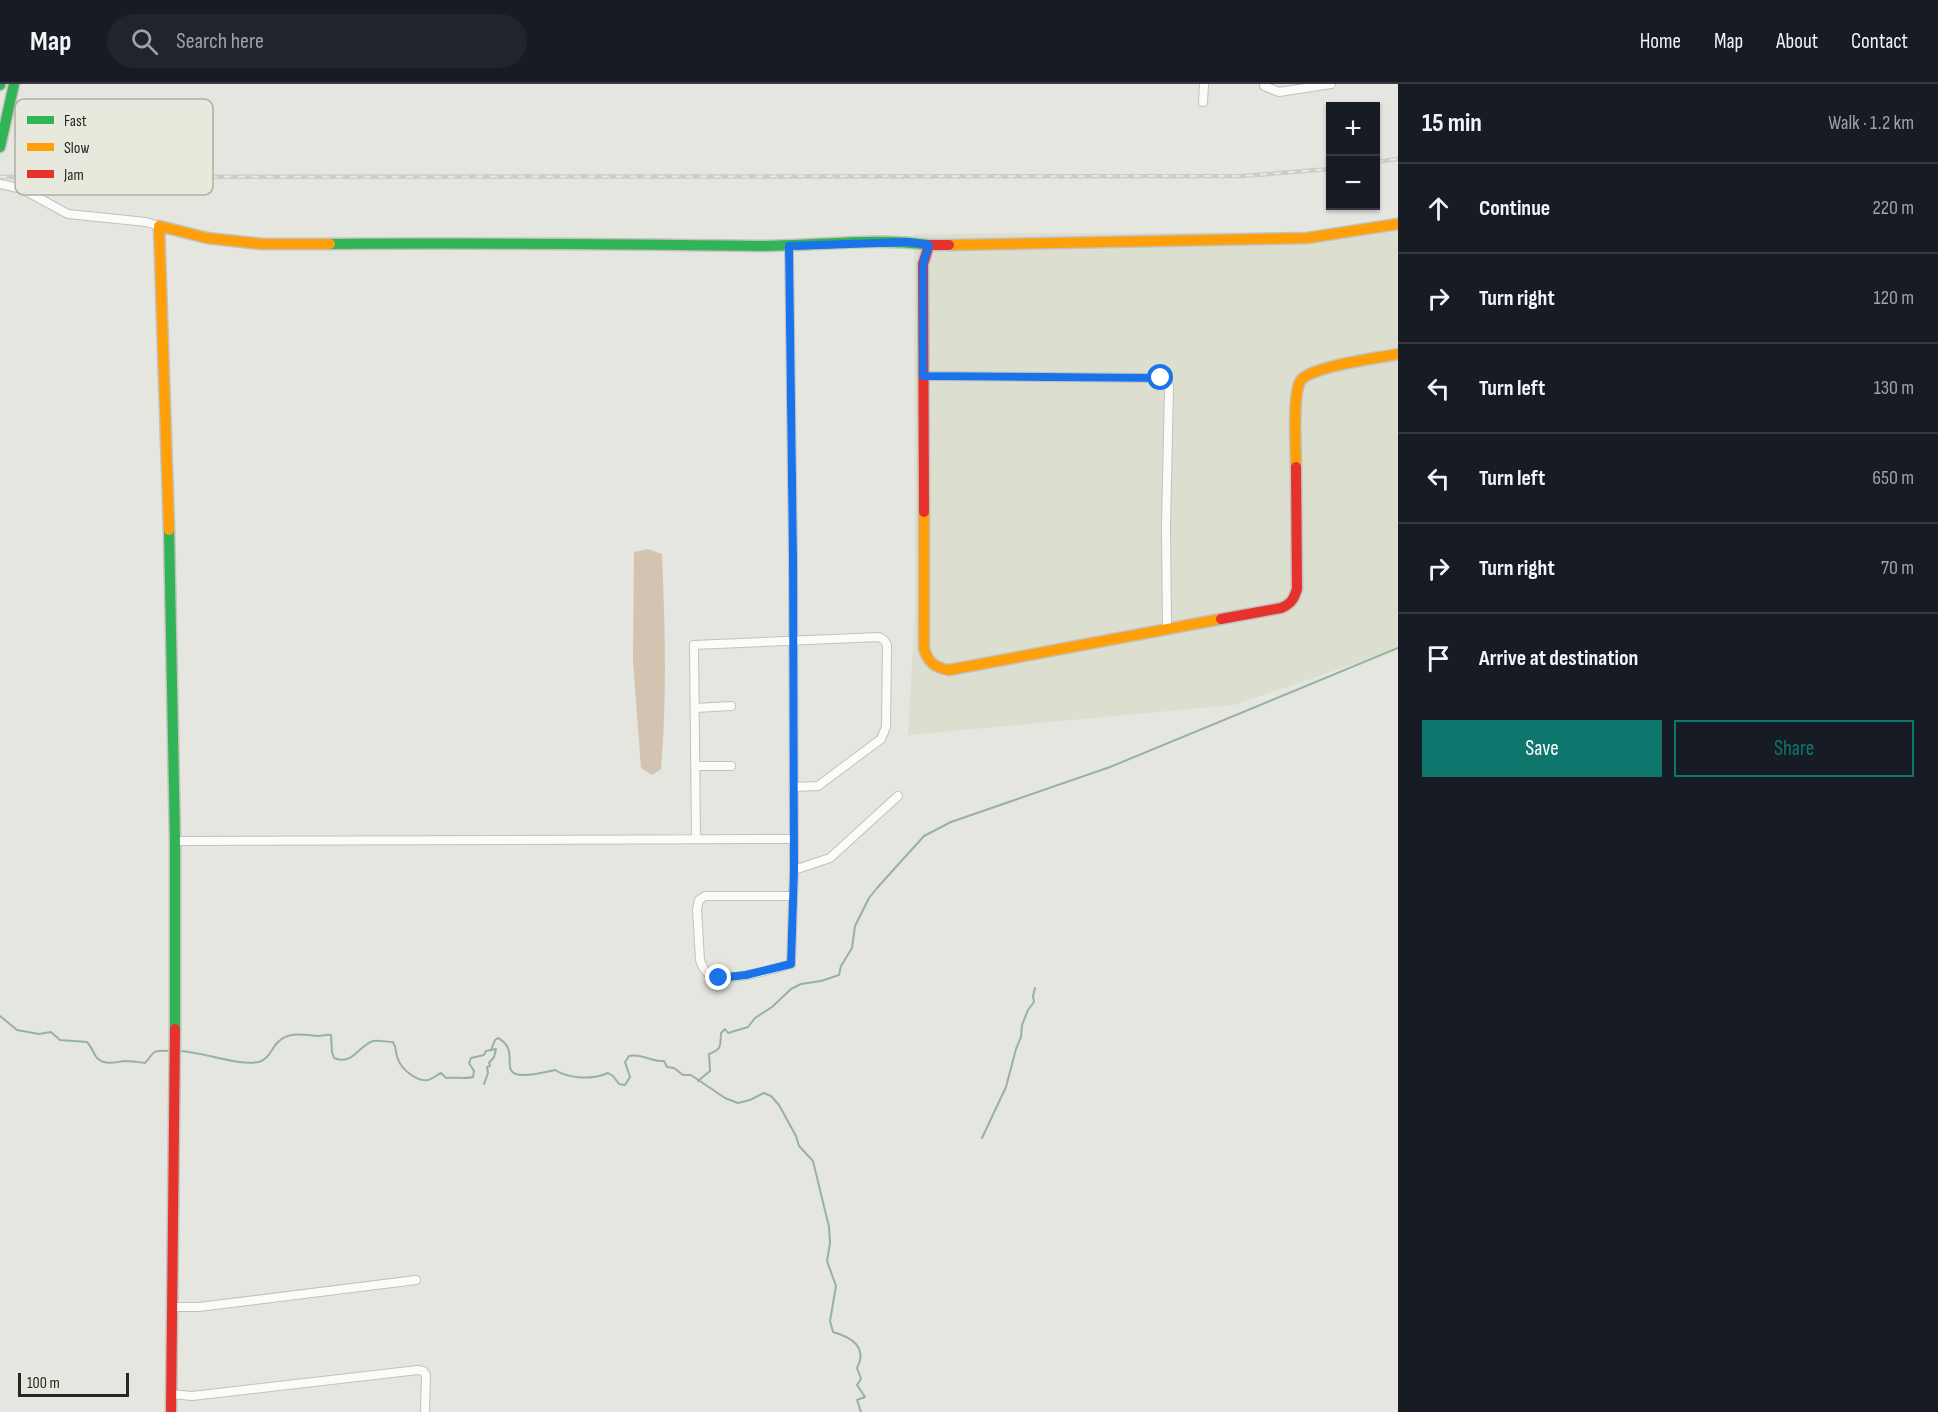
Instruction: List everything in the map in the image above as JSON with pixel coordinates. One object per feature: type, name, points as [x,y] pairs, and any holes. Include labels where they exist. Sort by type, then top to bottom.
[{"type":"main road","points":[[0,147],[14,84]]},
{"type":"main road","points":[[171,1412],[176,841],[171,589],[159,226],[207,238],[262,244],[510,243],[789,246],[908,242],[929,245],[1313,237],[1398,224]]},
{"type":"main road","points":[[929,245],[923,264],[924,648],[929,663],[941,669],[949,670],[1281,608],[1291,604],[1297,589],[1296,402],[1299,385],[1302,379],[1314,371],[1398,354]]},
{"type":"street","points":[[1203,102],[1204,84]]},
{"type":"street","points":[[1264,84],[1279,92],[1331,84]]},
{"type":"street","points":[[0,184],[15,186]]},
{"type":"street","points":[[33,195],[68,214],[146,222],[159,226]]},
{"type":"street","points":[[789,246],[794,641],[794,870],[791,964],[746,975],[719,978],[708,974],[702,967],[697,909],[699,900],[705,896],[793,896]]},
{"type":"street","points":[[923,376],[1101,376],[1161,378],[1167,381],[1169,387],[1166,526],[1167,629]]},
{"type":"street","points":[[696,839],[694,645],[879,637],[887,645],[886,727],[881,739],[818,786],[793,787]]},
{"type":"street","points":[[696,708],[731,706]]},
{"type":"street","points":[[696,766],[730,766]]},
{"type":"street","points":[[794,870],[830,858],[898,796]]},
{"type":"street","points":[[176,841],[793,838]]},
{"type":"street","points":[[171,1307],[199,1307],[416,1280]]},
{"type":"street","points":[[171,1394],[192,1396],[418,1370],[423,1371],[426,1375],[425,1412]]},
{"type":"shaded area","points":[[1398,218],[1398,649],[1234,705],[908,735],[915,613],[914,234],[1322,232]]},
{"type":"shaded area","points":[[648,549],[662,554],[665,635],[661,769],[652,775],[641,768],[633,661],[634,552]]},
{"type":"waterway","points":[[698,1081],[710,1071],[709,1054],[718,1049],[721,1033],[725,1029],[728,1033],[748,1027],[755,1018],[772,1007],[791,989],[801,984],[839,975],[841,966],[852,948],[855,926],[869,898],[924,836],[951,822],[1110,767],[1398,648]]},
{"type":"waterway","points":[[982,1138],[1006,1087],[1021,1037],[1022,1025],[1034,1002],[1035,988]]},
{"type":"waterway","points":[[0,1016],[17,1030],[39,1034],[51,1032],[60,1040],[87,1042],[97,1058],[107,1063],[125,1061],[145,1063],[153,1053],[168,1051]]},
{"type":"waterway","points":[[180,1051],[250,1063],[262,1061],[278,1042],[287,1036],[331,1035],[334,1058],[340,1060],[350,1057],[373,1041],[393,1042],[402,1067],[414,1077],[428,1080],[441,1073],[446,1078],[473,1077],[474,1071],[469,1063],[471,1058],[484,1055],[486,1051],[491,1050],[498,1038],[506,1045],[509,1052],[512,1072],[519,1075],[555,1070],[581,1078],[608,1073],[619,1084],[625,1085],[630,1077],[625,1062],[629,1056],[638,1056],[664,1061],[667,1067],[674,1068],[683,1075],[691,1075],[725,1098],[738,1103],[764,1093],[771,1096],[779,1105],[799,1146],[813,1161],[829,1227],[830,1243],[827,1261],[836,1286],[830,1321],[833,1332],[851,1340],[859,1349],[860,1361],[857,1368],[861,1379],[857,1385],[865,1397],[857,1400],[861,1412]]},
{"type":"waterway","points":[[484,1084],[488,1073],[487,1067],[490,1066],[489,1063],[496,1049],[491,1050]]},
{"type":"railway","points":[[1380,161],[1398,159]]},
{"type":"railway","points":[[213,177],[1243,176],[1326,169]]},
{"type":"railway","points":[[0,177],[15,177]]},
{"type":"traffic: fast","points":[[0,147],[14,84]]},
{"type":"traffic: fast","points":[[330,244],[782,246],[888,242],[929,245]]},
{"type":"traffic: fast","points":[[169,530],[175,841],[175,1029]]},
{"type":"traffic: slow","points":[[949,245],[1307,238],[1398,224]]},
{"type":"traffic: slow","points":[[169,530],[159,226],[207,238],[262,244],[330,244]]},
{"type":"traffic: slow","points":[[1296,467],[1295,408],[1301,380],[1308,375],[1332,367],[1398,354]]},
{"type":"traffic: slow","points":[[924,512],[924,648],[932,664],[940,668],[949,670],[1221,619]]},
{"type":"traffic: jam","points":[[924,512],[923,264],[929,245],[949,245]]},
{"type":"traffic: jam","points":[[1221,619],[1281,608],[1290,603],[1295,596],[1297,589],[1296,467]]},
{"type":"traffic: jam","points":[[171,1412],[175,1029]]},
{"type":"route","points":[[719,978],[746,975],[791,964],[794,870],[789,246],[908,242],[929,245],[923,264],[923,376],[1161,378]]}]
